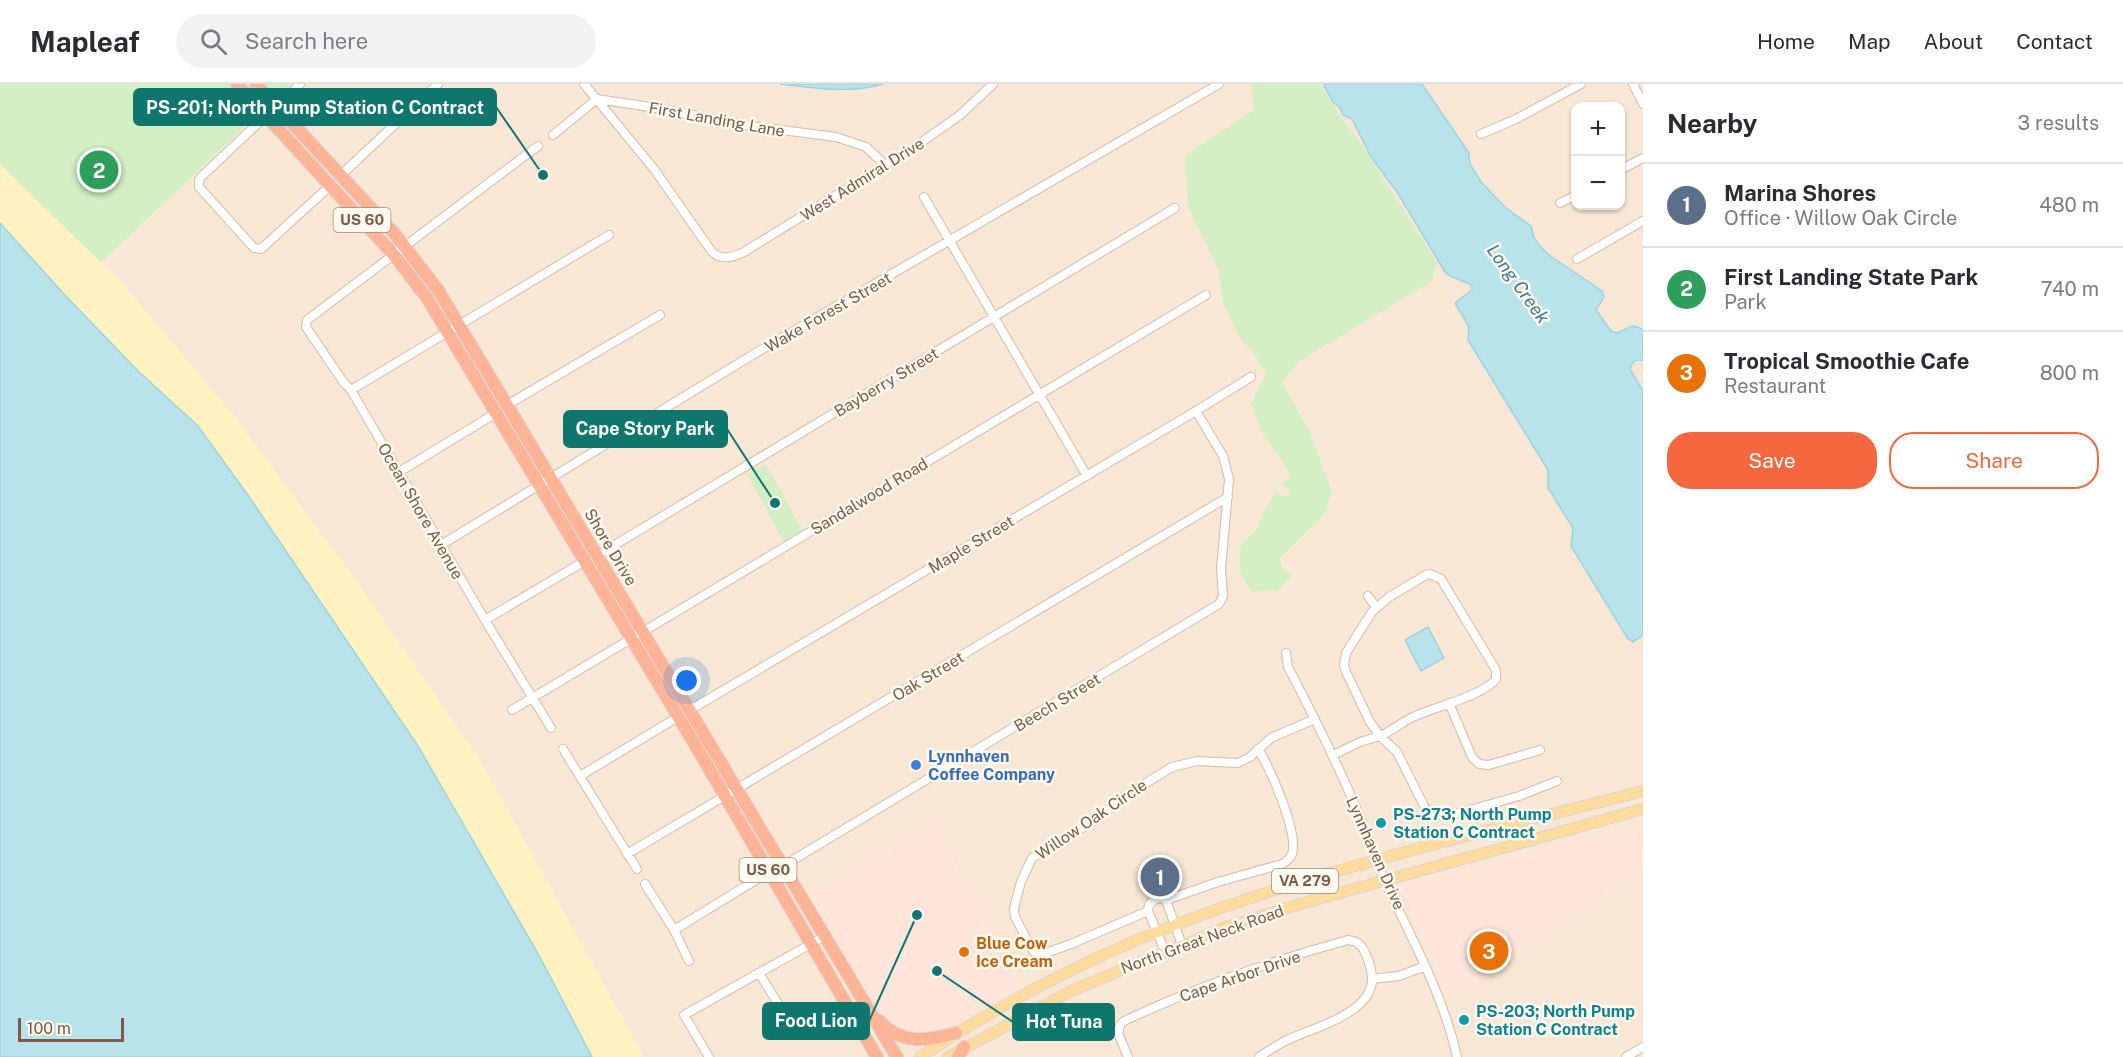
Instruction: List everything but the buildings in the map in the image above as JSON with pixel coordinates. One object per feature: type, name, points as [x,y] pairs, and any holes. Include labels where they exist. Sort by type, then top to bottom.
[{"type":"highway","name":"Shore Drive","points":[[237,84],[394,255],[427,298],[725,796],[877,1057]]},
{"type":"highway","name":"Shore Drive","points":[[256,84],[405,247],[435,287],[460,325],[897,1057]]},
{"type":"highway","points":[[869,1009],[885,1027],[904,1038],[924,1041],[956,1033]]},
{"type":"main road","name":"North Great Neck Road","points":[[920,1057],[956,1033],[1055,979],[1176,924],[1276,889],[1643,790]]},
{"type":"main road","name":"North Great Neck Road","points":[[948,1057],[1071,991],[1165,951],[1256,917],[1643,809]]},
{"type":"street","points":[[300,84],[202,176],[199,180],[199,187],[254,248],[261,249],[331,185]]},
{"type":"street","points":[[341,176],[438,84]]},
{"type":"street","points":[[553,135],[597,99],[584,84]]},
{"type":"street","name":"West Admiral Drive","points":[[597,99],[654,169],[712,252],[722,258],[734,257],[744,252],[885,165],[947,124],[993,84]]},
{"type":"street","name":"Wake Forest Street","points":[[441,545],[754,354],[1219,84]]},
{"type":"street","points":[[1481,134],[1581,84]]},
{"type":"street","points":[[1633,84],[1643,104]]},
{"type":"street","name":"First Landing Lane","points":[[597,99],[751,126],[836,137],[866,147],[885,165]]},
{"type":"street","points":[[394,255],[538,146]]},
{"type":"street","points":[[1625,167],[1643,158]]},
{"type":"street","points":[[924,197],[1087,476]]},
{"type":"street","points":[[1560,203],[1571,197]]},
{"type":"street","name":"Bayberry Street","points":[[598,555],[1175,208]]},
{"type":"street","points":[[1577,259],[1643,221]]},
{"type":"street","points":[[351,390],[609,235]]},
{"type":"street","name":"Ocean Shore Avenue","points":[[394,255],[311,316],[307,320],[306,327],[351,390],[550,728]]},
{"type":"street","name":"Sandalwood Road","points":[[532,698],[1206,295]]},
{"type":"street","points":[[507,405],[660,315]]},
{"type":"street","name":"Maple Street","points":[[690,710],[1087,476],[1251,376]]},
{"type":"street","points":[[1196,411],[1225,461],[1229,479],[1228,497]]},
{"type":"street","points":[[399,472],[496,413]]},
{"type":"street","name":"Beech Street","points":[[783,866],[1206,612],[1221,600],[1221,569],[1228,497]]},
{"type":"street","name":"Oak Street","points":[[627,854],[1228,497]]},
{"type":"street","points":[[485,620],[585,561]]},
{"type":"street","points":[[1333,755],[1360,742],[1380,736],[1412,717],[1491,684],[1496,675],[1441,579],[1435,575],[1426,575],[1376,607],[1349,646],[1344,665],[1370,722],[1380,736],[1397,752],[1421,802],[1430,812],[1438,815],[1463,812],[1519,796],[1557,781]]},
{"type":"street","points":[[1368,596],[1376,607]]},
{"type":"street","name":"Lynnhaven Drive","points":[[1286,653],[1287,667],[1333,755],[1385,880],[1445,1012],[1457,1057]]},
{"type":"street","points":[[512,710],[532,698]]},
{"type":"street","points":[[1449,703],[1472,757],[1479,764],[1489,765],[1540,750]]},
{"type":"street","points":[[580,776],[678,717]]},
{"type":"street","name":"Willow Oak Circle","points":[[1258,749],[1284,807],[1293,849],[1290,858],[1282,864],[1166,900],[1161,898],[1152,901],[1148,910],[1071,944],[1040,955],[1033,951],[1016,917],[1014,908],[1021,882],[1032,858],[1097,819],[1120,798],[1178,765],[1197,761],[1238,763],[1250,758],[1258,749],[1271,738],[1315,719]]},
{"type":"street","points":[[563,749],[636,869]]},
{"type":"street","points":[[674,930],[769,872]]},
{"type":"street","points":[[645,884],[674,930],[688,961]]},
{"type":"street","points":[[1166,900],[1182,945]]},
{"type":"street","points":[[1148,910],[1165,951]]},
{"type":"street","points":[[709,1057],[684,1015],[825,936]]},
{"type":"street","name":"Cape Arbor Drive","points":[[1128,1057],[1118,1034],[1120,1025],[1124,1021],[1195,990],[1269,964],[1338,942],[1353,940],[1364,949],[1372,979]]},
{"type":"street","points":[[1259,1057],[1286,1041],[1348,1013],[1365,999],[1372,979],[1399,976],[1425,966]]},
{"type":"street","points":[[759,973],[790,1023]]},
{"type":"street","points":[[1626,1057],[1643,1047]]},
{"type":"shaded area","points":[[290,84],[780,84],[843,91],[883,84],[1323,84],[1343,115],[1352,119],[1371,157],[1397,192],[1445,272],[1472,286],[1472,290],[1455,303],[1469,327],[1468,336],[1548,470],[1548,488],[1573,528],[1571,546],[1630,641],[1643,635],[1643,1057],[644,1057],[479,759],[357,582],[234,416],[102,262]]},
{"type":"shaded area","points":[[1422,84],[1643,84],[1643,330],[1630,325],[1617,333],[1611,331],[1596,310],[1604,297],[1581,276],[1549,255],[1534,238],[1531,226],[1506,208],[1481,182],[1470,164],[1471,156]]},
{"type":"shaded area","points":[[1637,360],[1643,361],[1643,391],[1630,369]]},
{"type":"shaded area","points":[[934,822],[1023,987],[944,1028],[920,1032],[900,1028],[888,1020],[879,1009],[813,896]]},
{"type":"shaded area","points":[[1638,831],[1643,851],[1643,870],[1448,999],[1398,883]]},
{"type":"green space","points":[[0,84],[290,84],[102,262],[63,293],[0,223]]},
{"type":"green space","points":[[1251,84],[1320,84],[1361,143],[1437,263],[1432,281],[1298,362],[1282,383],[1309,430],[1332,493],[1323,516],[1279,559],[1284,571],[1293,575],[1278,590],[1251,592],[1239,570],[1241,544],[1258,528],[1262,515],[1276,492],[1286,497],[1291,492],[1282,484],[1290,477],[1283,461],[1264,437],[1251,405],[1266,373],[1237,333],[1223,302],[1219,271],[1188,206],[1185,156],[1254,110]]},
{"type":"green space","points":[[766,464],[803,531],[784,542],[747,474]]},
{"type":"sand","points":[[0,164],[121,282],[234,416],[357,582],[479,759],[644,1057],[592,1057],[540,957],[418,746],[250,498],[198,426],[137,370],[0,223]]},
{"type":"water","points":[[780,84],[883,84],[845,89]]},
{"type":"water","name":"Long Creek","points":[[1323,84],[1422,84],[1469,153],[1470,164],[1481,182],[1506,208],[1531,226],[1534,238],[1549,255],[1602,291],[1604,297],[1596,310],[1611,331],[1617,333],[1632,326],[1643,330],[1643,361],[1634,362],[1630,369],[1643,391],[1643,635],[1633,642],[1628,639],[1571,546],[1573,528],[1548,488],[1548,470],[1468,340],[1469,327],[1455,303],[1472,290],[1472,286],[1445,272],[1397,192],[1371,157],[1352,119],[1343,115]]},
{"type":"water","points":[[0,223],[137,370],[198,426],[250,498],[418,746],[540,957],[592,1057],[0,1057]]},
{"type":"water","points":[[1428,627],[1444,658],[1421,671],[1405,640]]},
{"type":"place","name":"First Landing State Park","points":[[99,170]]},
{"type":"place","name":"PS-201; North Pump Station C Contract","points":[[543,175]]},
{"type":"place","name":"Cape Story Park","points":[[775,503]]},
{"type":"place","name":"Lynnhaven Coffee Company","points":[[916,765]]},
{"type":"place","name":"PS-273; North Pump Station C Contract","points":[[1381,823]]},
{"type":"place","name":"Marina Shores","points":[[1160,877]]},
{"type":"place","name":"Food Lion","points":[[917,915]]},
{"type":"place","name":"Tropical Smoothie Cafe","points":[[1489,951]]},
{"type":"place","name":"Blue Cow Ice Cream","points":[[964,952]]},
{"type":"place","name":"Hot Tuna","points":[[937,971]]},
{"type":"place","name":"PS-203; North Pump Station C Contract","points":[[1464,1020]]}]
